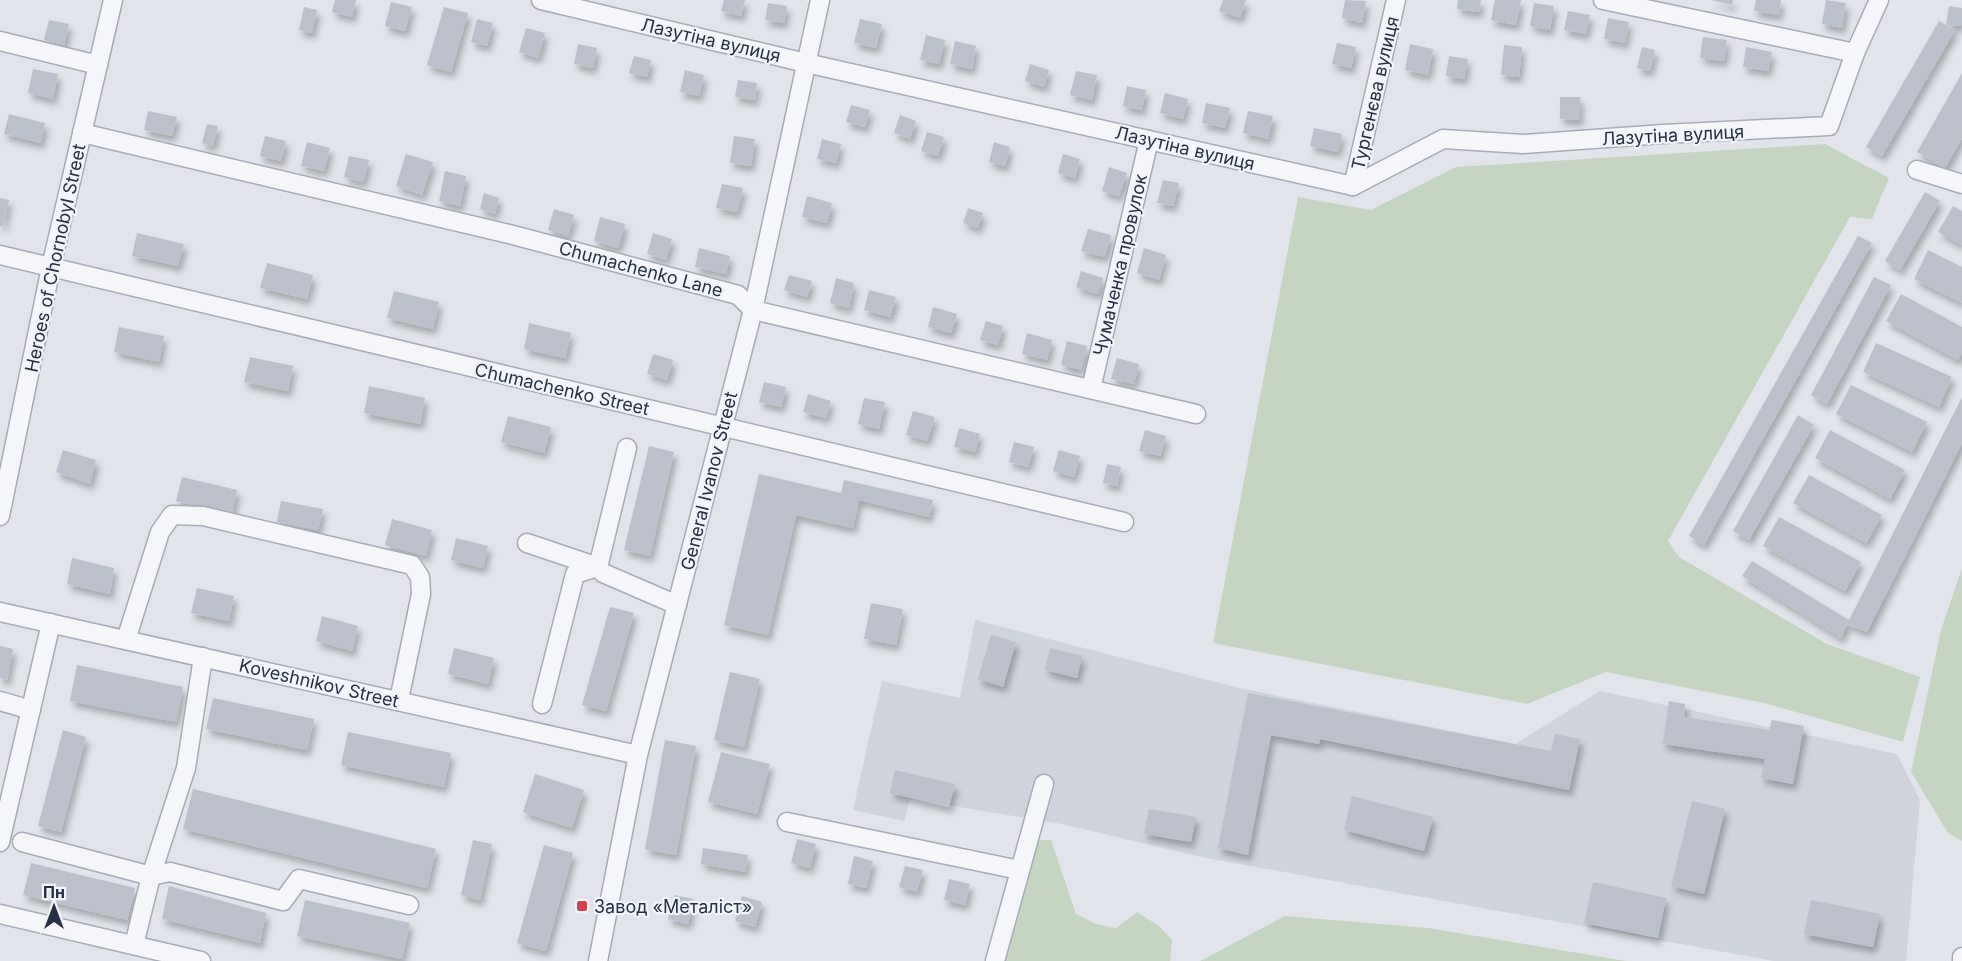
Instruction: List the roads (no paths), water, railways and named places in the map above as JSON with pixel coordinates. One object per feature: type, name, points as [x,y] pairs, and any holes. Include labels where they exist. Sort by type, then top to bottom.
[{"type":"street","name":"Heroes of Chornobyl Street","points":[[0,516],[51,267],[113,0]]},
{"type":"street","name":"Лазутіна вулиця","points":[[541,0],[806,63],[1353,186],[1443,139],[1523,144],[1829,126],[1855,53]]},
{"type":"street","name":"General Ivanov Street","points":[[598,961],[638,755],[753,310],[820,0]]},
{"type":"street","name":"Тургенєва вулиця","points":[[1353,186],[1396,0]]},
{"type":"street","points":[[1603,0],[1855,53],[1879,0]]},
{"type":"street","points":[[0,41],[98,65]]},
{"type":"street","name":"Chumachenko Lane","points":[[82,133],[513,235],[738,295],[753,310],[1196,414]]},
{"type":"street","name":"Чумаченка провулок","points":[[1091,389],[1149,140]]},
{"type":"street","points":[[1917,170],[1962,184]]},
{"type":"street","name":"Chumachenko Street","points":[[0,255],[1124,522]]},
{"type":"street","points":[[598,567],[627,448]]},
{"type":"street","points":[[126,640],[160,532],[172,515],[203,516],[412,565],[420,577],[421,594],[399,700]]},
{"type":"street","points":[[527,543],[598,567],[603,573],[677,605]]},
{"type":"street","points":[[542,704],[575,574],[598,567]]},
{"type":"street","name":"Koveshnikov Street","points":[[0,612],[638,755]]},
{"type":"street","points":[[0,842],[51,623]]},
{"type":"street","points":[[134,945],[151,876],[186,768],[203,657]]},
{"type":"street","points":[[0,701],[31,710]]},
{"type":"street","points":[[995,961],[1044,784]]},
{"type":"street","points":[[787,822],[1019,870]]},
{"type":"street","points":[[22,842],[151,876],[170,872],[284,901],[300,879],[409,905]]},
{"type":"street","points":[[0,914],[201,961]]},
{"type":"place","name":"Завод «Металіст»","points":[[582,906]]}]
